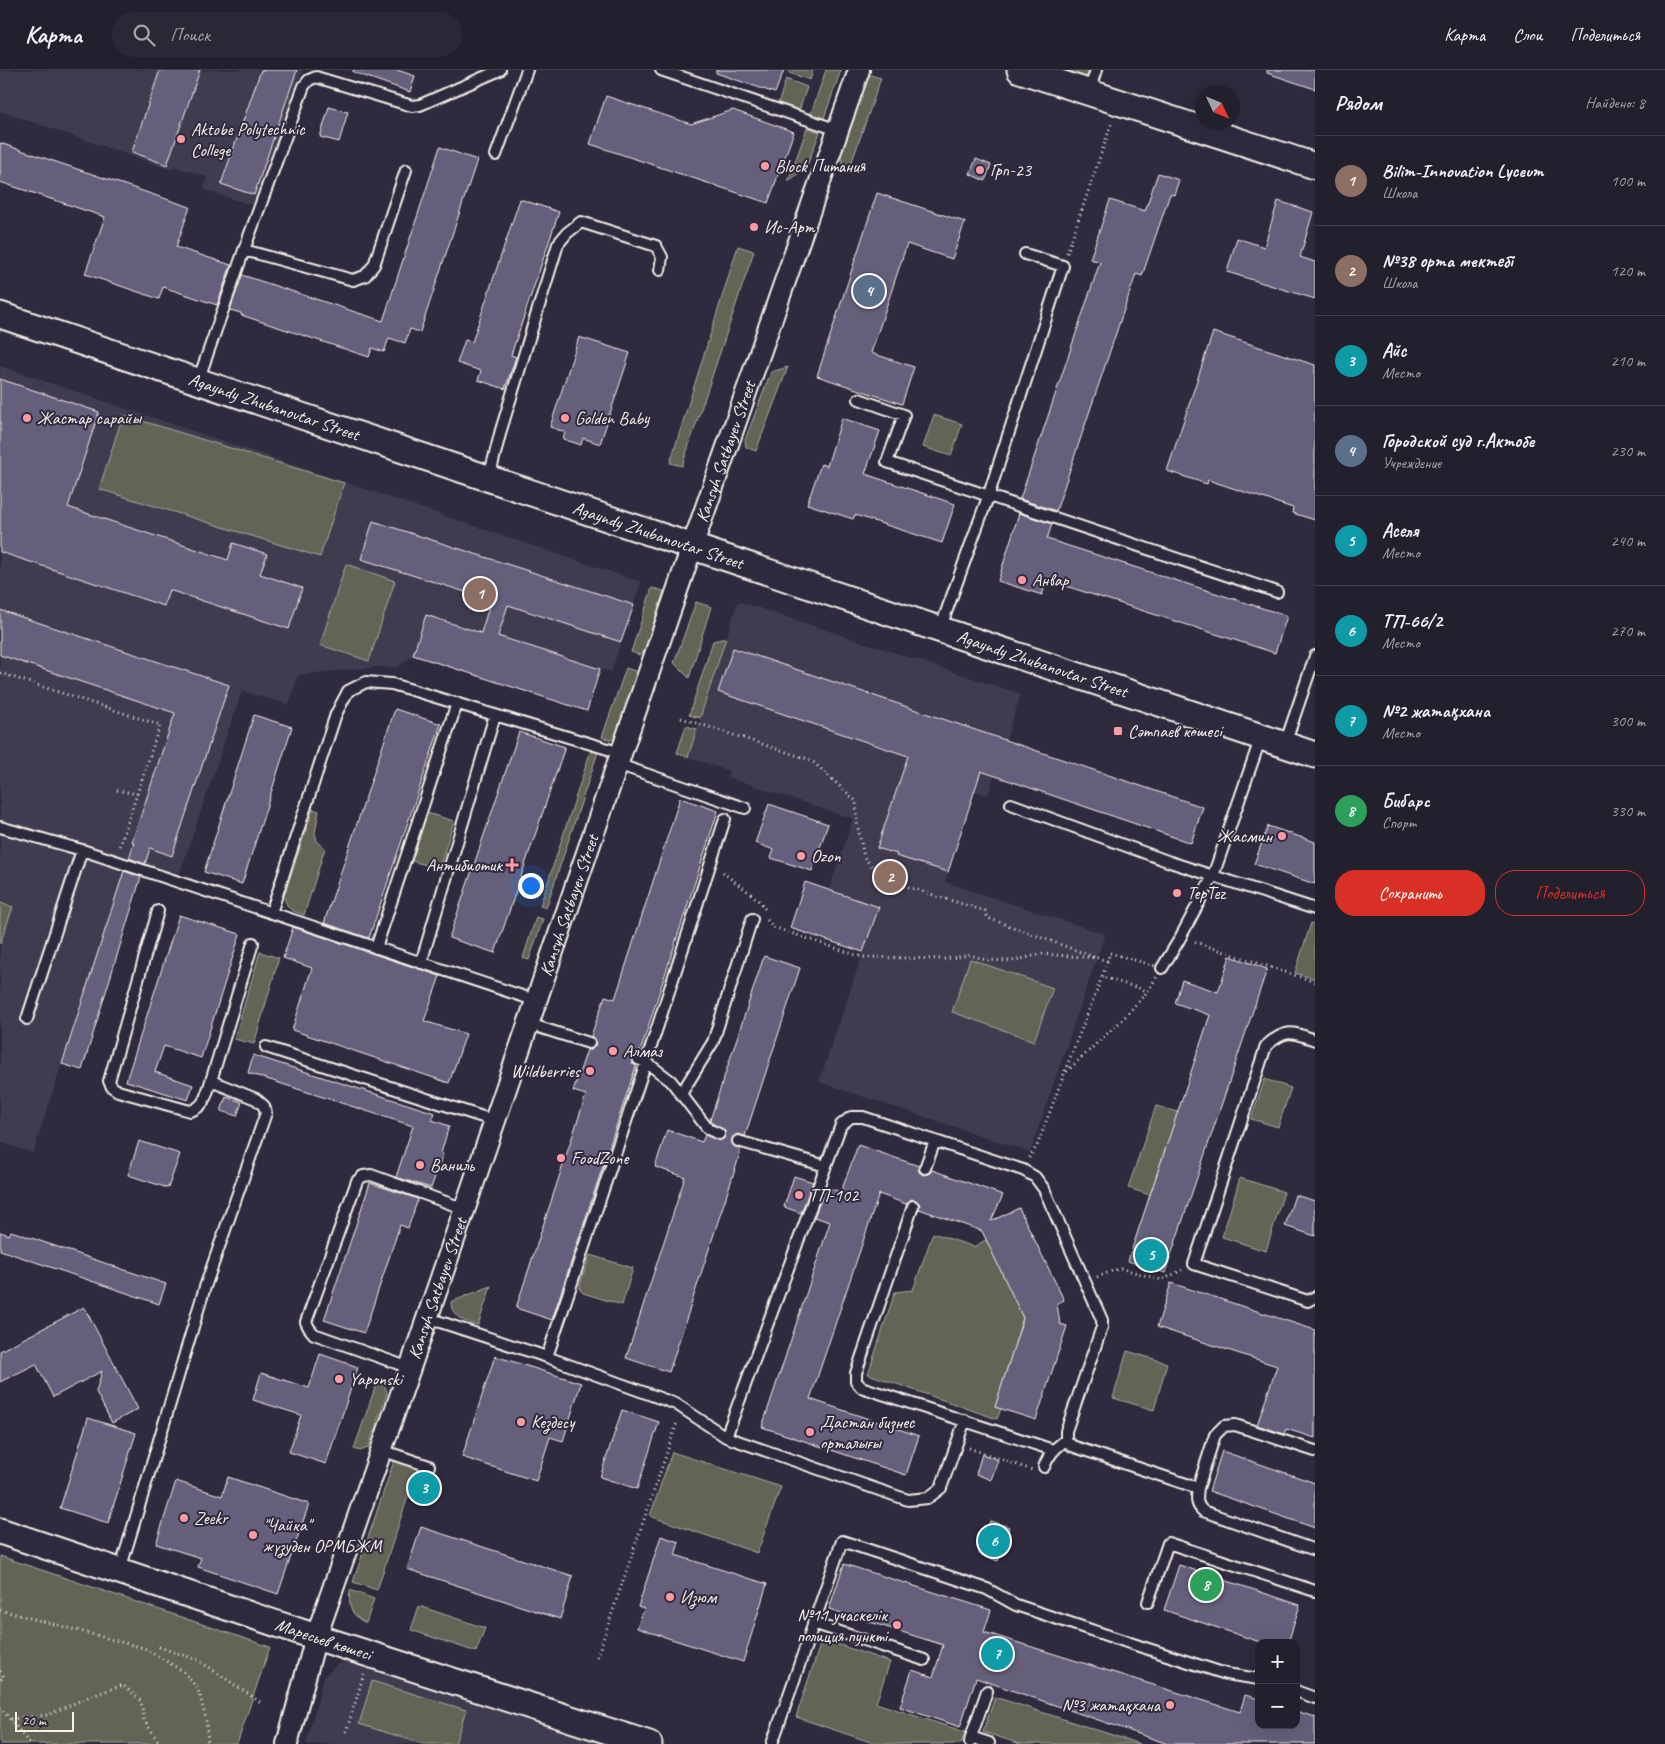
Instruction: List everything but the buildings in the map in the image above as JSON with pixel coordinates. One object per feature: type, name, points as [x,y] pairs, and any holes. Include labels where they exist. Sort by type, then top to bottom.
[{"type":"street","name":"Kansyh Satbayev Street","points":[[287,1744],[316,1637],[428,1318],[692,547],[859,70]]},
{"type":"street","points":[[1020,70],[1092,81],[1119,102],[1315,166]]},
{"type":"street","name":"Agayndy Zhubanovtar Street","points":[[0,315],[1315,755]]},
{"type":"street","name":"Маресьев көшесі","points":[[0,1531],[316,1637],[649,1744]]},
{"type":"lane","points":[[198,381],[304,86],[309,80],[316,77],[412,106],[420,105],[500,70]]},
{"type":"lane","points":[[496,155],[527,70]]},
{"type":"lane","points":[[661,70],[838,130]]},
{"type":"lane","points":[[244,250],[353,280],[365,276],[374,265],[406,170]]},
{"type":"lane","points":[[489,479],[501,430],[558,244],[562,238],[581,222],[656,246],[662,257],[660,270]]},
{"type":"lane","points":[[940,630],[988,497],[1063,266],[1024,254]]},
{"type":"lane","points":[[859,400],[904,414],[888,462],[1277,592]]},
{"type":"lane","points":[[1285,745],[1315,656]]},
{"type":"lane","points":[[271,913],[336,714],[348,691],[366,682],[392,684],[495,715],[619,758],[745,808]]},
{"type":"lane","points":[[376,948],[456,703]]},
{"type":"lane","points":[[420,962],[495,715]]},
{"type":"lane","points":[[1162,968],[1214,876],[1261,737]]},
{"type":"lane","points":[[1011,804],[1170,862],[1315,909]]},
{"type":"lane","points":[[547,1357],[642,1061],[725,819]]},
{"type":"lane","points":[[0,827],[82,850],[537,1001]]},
{"type":"lane","points":[[27,1019],[82,850]]},
{"type":"lane","points":[[158,912],[109,1081],[112,1087],[118,1091],[190,1111],[198,1109],[204,1102],[211,1081],[253,943]]},
{"type":"lane","points":[[681,1094],[713,1042],[752,919]]},
{"type":"lane","points":[[528,1024],[589,1044]]},
{"type":"lane","points":[[1315,1040],[1292,1033],[1278,1036],[1266,1046],[1194,1264],[1308,1301],[1315,1297]]},
{"type":"lane","points":[[266,1047],[495,1121]]},
{"type":"lane","points":[[642,1061],[671,1081],[708,1129],[719,1134]]},
{"type":"lane","points":[[120,1571],[205,1287],[266,1113],[264,1106],[256,1099],[211,1081]]},
{"type":"lane","points":[[726,1436],[841,1125],[851,1117],[863,1117],[1024,1170],[1035,1177],[1044,1189],[1102,1320],[1102,1326],[1066,1432],[1066,1440],[1072,1446],[1198,1488]]},
{"type":"lane","points":[[738,1140],[826,1166]]},
{"type":"lane","points":[[925,1168],[935,1141]]},
{"type":"lane","points":[[410,1368],[314,1334],[306,1322],[357,1181],[363,1176],[371,1175],[465,1209]]},
{"type":"lane","points":[[913,1206],[856,1372],[856,1381],[860,1387],[1053,1450]]},
{"type":"lane","points":[[428,1318],[547,1357],[676,1404],[726,1436],[908,1500],[928,1498],[941,1488],[965,1420]]},
{"type":"lane","points":[[1315,1451],[1235,1425],[1224,1426],[1215,1435],[1196,1500],[1198,1507],[1203,1511],[1315,1550]]},
{"type":"lane","points":[[1044,1467],[1049,1454],[1066,1440]]},
{"type":"lane","points":[[381,1450],[428,1466]]},
{"type":"lane","points":[[772,1744],[842,1541],[987,1590],[1016,1604],[1142,1647],[1226,1674],[1255,1678]]},
{"type":"lane","points":[[1148,1602],[1168,1543],[1315,1591]]},
{"type":"lane","points":[[814,1623],[924,1660]]},
{"type":"lane","points":[[987,1691],[970,1741],[989,1743]]},
{"type":"lane","points":[[1300,1692],[1315,1698]]},
{"type":"path","points":[[1063,266],[1119,102]]},
{"type":"path","points":[[0,673],[160,725],[115,861]]},
{"type":"path","points":[[681,718],[811,760],[856,801],[857,823],[864,858],[882,879],[985,911],[988,918],[1108,961]]},
{"type":"path","points":[[117,790],[137,794]]},
{"type":"path","points":[[719,868],[733,882],[760,901],[765,910],[767,920],[773,927],[862,957],[944,960],[971,955],[986,960],[1012,960],[1042,954],[1097,958]]},
{"type":"path","points":[[1181,937],[1315,982]]},
{"type":"path","points":[[1024,1170],[1036,1146],[1110,953],[1162,968],[1148,992],[1122,1020],[1064,1074]]},
{"type":"path","points":[[1102,977],[1148,992]]},
{"type":"path","points":[[1085,1282],[1120,1268],[1162,1280],[1194,1264]]},
{"type":"path","points":[[597,1658],[682,1408]]},
{"type":"path","points":[[957,1444],[1035,1471],[1044,1467]]},
{"type":"path","points":[[0,1610],[144,1648],[183,1671],[198,1689],[206,1719],[208,1744]]},
{"type":"path","points":[[159,1647],[198,1660],[260,1702]]},
{"type":"path","points":[[0,1671],[4,1676],[0,1680]]},
{"type":"path","points":[[346,1732],[364,1671]]},
{"type":"path","points":[[11,1720],[46,1715],[123,1685],[141,1701],[144,1720],[160,1744]]},
{"type":"path","points":[[0,1707],[30,1744]]},
{"type":"shaded area","name":"Aktobe Polytechnic College","points":[[0,70],[303,70],[258,207],[204,190],[207,177],[173,166],[172,170],[0,111]]},
{"type":"shaded area","points":[[0,366],[641,582],[611,672],[600,669],[587,711],[413,656],[397,668],[377,667],[298,675],[289,705],[242,691],[176,884],[126,867],[33,1153],[0,1142]]},
{"type":"shaded area","points":[[738,601],[1021,694],[988,795],[974,791],[945,882],[1105,934],[1030,1152],[819,1082],[863,952],[790,928],[805,882],[829,890],[853,819],[727,777],[729,771],[688,757]]},
{"type":"shaded area","points":[[350,1661],[602,1744],[306,1744],[324,1677],[337,1664]]},
{"type":"green space","points":[[790,70],[813,70],[810,80],[789,73]]},
{"type":"green space","points":[[826,70],[841,70],[823,121],[810,116]]},
{"type":"green space","points":[[1042,70],[1089,70],[1086,77],[1077,82]]},
{"type":"green space","points":[[867,74],[881,78],[849,170],[844,167],[840,155]]},
{"type":"green space","points":[[786,79],[807,87],[799,111],[778,104]]},
{"type":"green space","points":[[807,128],[820,132],[807,166],[788,182]]},
{"type":"green space","points":[[738,246],[754,251],[682,466],[670,463]]},
{"type":"green space","points":[[788,367],[756,451],[746,447],[745,440],[771,372]]},
{"type":"green space","points":[[123,415],[344,483],[320,557],[99,489]]},
{"type":"green space","points":[[934,415],[962,424],[951,456],[923,447]]},
{"type":"green space","points":[[346,564],[395,581],[369,661],[320,645]]},
{"type":"green space","points":[[652,588],[664,591],[644,652],[640,655],[631,652]]},
{"type":"green space","points":[[696,602],[711,607],[689,678],[674,663]]},
{"type":"green space","points":[[726,638],[700,718],[689,715],[713,641]]},
{"type":"green space","points":[[626,668],[635,671],[637,678],[617,737],[610,740],[602,737]]},
{"type":"green space","points":[[686,726],[697,729],[688,757],[677,753]]},
{"type":"green space","points":[[591,750],[598,752],[546,908],[540,906]]},
{"type":"green space","points":[[313,809],[319,811],[315,833],[317,841],[325,848],[304,915],[290,909],[284,896]]},
{"type":"green space","points":[[427,813],[454,821],[439,869],[412,861]]},
{"type":"green space","points":[[0,903],[13,907],[0,944]]},
{"type":"green space","points":[[536,917],[543,919],[529,960],[523,958]]},
{"type":"green space","points":[[1311,923],[1315,924],[1315,979],[1295,973]]},
{"type":"green space","points":[[260,952],[279,958],[254,1044],[234,1039]]},
{"type":"green space","points":[[970,959],[1053,988],[1034,1041],[952,1012]]},
{"type":"green space","points":[[1265,1079],[1291,1088],[1278,1127],[1251,1119]]},
{"type":"green space","points":[[1156,1106],[1178,1112],[1150,1195],[1128,1188]]},
{"type":"green space","points":[[1240,1178],[1284,1192],[1266,1251],[1222,1237]]},
{"type":"green space","points":[[933,1233],[974,1247],[987,1239],[1023,1318],[995,1407],[1001,1409],[997,1419],[868,1374],[895,1292],[913,1290]]},
{"type":"green space","points":[[590,1255],[633,1268],[622,1305],[583,1293],[580,1290],[580,1284]]},
{"type":"green space","points":[[491,1286],[478,1325],[460,1318],[453,1312],[451,1302]]},
{"type":"green space","points":[[1127,1351],[1167,1363],[1154,1410],[1113,1398]]},
{"type":"green space","points":[[377,1382],[384,1386],[387,1393],[368,1448],[360,1451],[354,1449]]},
{"type":"green space","points":[[672,1452],[781,1487],[757,1553],[650,1516]]},
{"type":"green space","points":[[395,1458],[418,1466],[377,1590],[353,1582]]},
{"type":"green space","points":[[0,1556],[270,1647],[237,1744],[0,1744]]},
{"type":"green space","points":[[350,1590],[374,1599],[366,1623],[354,1614],[350,1606]]},
{"type":"green space","points":[[419,1606],[485,1628],[476,1652],[411,1630]]},
{"type":"green space","points":[[822,1639],[890,1662],[876,1703],[965,1732],[961,1744],[876,1744],[796,1717]]},
{"type":"green space","points":[[372,1681],[466,1710],[455,1744],[423,1744],[359,1724]]},
{"type":"green space","points":[[995,1697],[1140,1744],[1020,1744],[983,1732]]},
{"type":"place","name":"Aktobe Polytechnic College","points":[[181,139]]},
{"type":"place","name":"Block Питания","points":[[765,166]]},
{"type":"place","name":"Грп-23","points":[[980,170]]},
{"type":"place","name":"Ис-Арт","points":[[754,227]]},
{"type":"place","name":"Городской суд г.Актобе","points":[[869,291]]},
{"type":"place","name":"Жастар сарайы","points":[[27,418]]},
{"type":"place","name":"Golden Baby","points":[[565,418]]},
{"type":"place","name":"Анвар","points":[[1022,580]]},
{"type":"place","name":"Bilim-Innovation Lyceum","points":[[480,594]]},
{"type":"place","name":"Сәтпаев көшесі","points":[[1118,731]]},
{"type":"place","name":"Жасмин","points":[[1282,836]]},
{"type":"place","name":"Ozon","points":[[801,856]]},
{"type":"place","name":"Антибиотик","points":[[512,865]]},
{"type":"place","name":"№38 орта мектебі","points":[[890,877]]},
{"type":"place","name":"TepTez","points":[[1177,893]]},
{"type":"place","name":"Алмаз","points":[[613,1051]]},
{"type":"place","name":"Wildberries","points":[[590,1071]]},
{"type":"place","name":"FoodZone","points":[[561,1158]]},
{"type":"place","name":"Ваниль","points":[[420,1165]]},
{"type":"place","name":"ТП-102","points":[[799,1195]]},
{"type":"place","name":"Аселя","points":[[1151,1255]]},
{"type":"place","name":"Yaponski","points":[[339,1379]]},
{"type":"place","name":"Кездесу","points":[[521,1422]]},
{"type":"place","name":"Дастан бизнес орталығы","points":[[810,1432]]},
{"type":"place","name":"Айс","points":[[424,1488]]},
{"type":"place","name":"Zeekr","points":[[184,1518]]},
{"type":"place","name":"\"Чайка\" жүзуден ОРМБЖМ","points":[[253,1535]]},
{"type":"place","name":"ТП-66/2","points":[[994,1541]]},
{"type":"place","name":"Бибарс","points":[[1206,1585]]},
{"type":"place","name":"Изюм","points":[[670,1597]]},
{"type":"place","name":"№11 учаскелік полиция пункті","points":[[897,1625]]},
{"type":"place","name":"№2 жатақхана","points":[[997,1654]]},
{"type":"place","name":"№3 жатақхана","points":[[1170,1705]]}]
